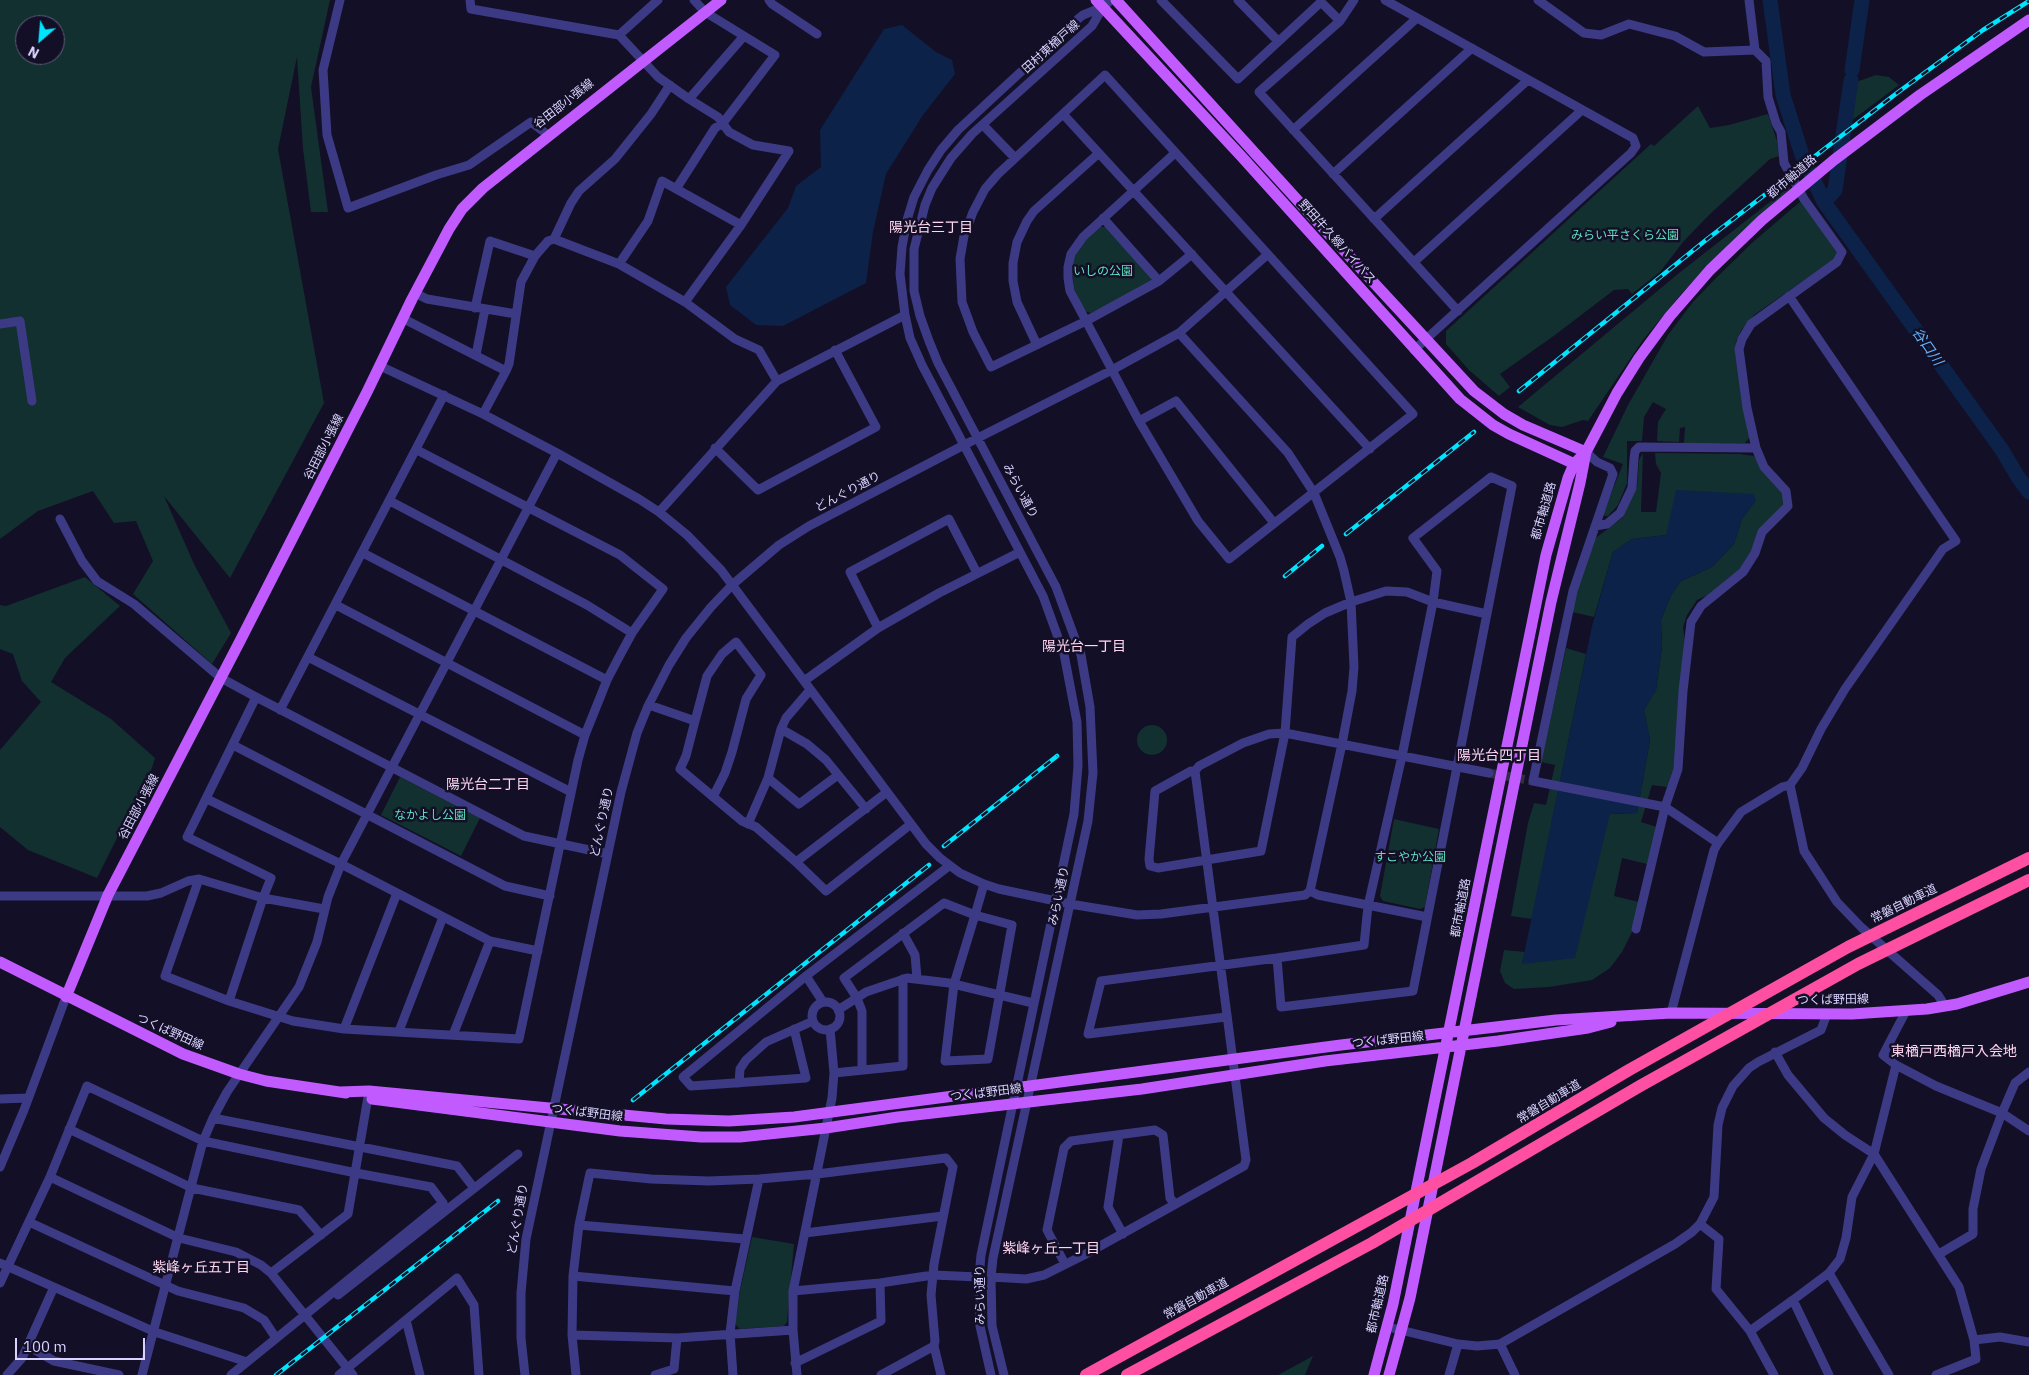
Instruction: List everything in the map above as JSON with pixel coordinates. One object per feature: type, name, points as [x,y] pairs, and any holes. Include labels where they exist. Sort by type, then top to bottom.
[{"type":"highway","name":"常磐自動車道","points":[[1086,1375],[1472,1163],[1629,1070],[1840,952],[2029,858]]},
{"type":"highway","points":[[1127,1375],[1372,1243],[1640,1086],[1858,964],[2029,880]]},
{"type":"main road","name":"谷田部小張線","points":[[66,997],[108,895],[380,366],[402,318],[437,251],[462,209],[483,188],[548,135],[721,0]]},
{"type":"main road","name":"野田牛久線バイパス","points":[[1116,0],[1426,340],[1474,390],[1504,414],[1537,431],[1586,452]]},
{"type":"main road","name":"野田牛久線バイパス","points":[[1103,2],[1460,399],[1493,425],[1579,466]]},
{"type":"main road","name":"都市軸道路","points":[[1374,1375],[1388,1327],[1406,1242],[1556,513],[1617,393],[1670,316],[1710,270],[1801,186],[1871,132],[2029,20]]},
{"type":"main road","name":"都市軸道路","points":[[1390,1375],[1402,1330],[1439,1160],[1579,466]]},
{"type":"main road","name":"つくば野田線","points":[[0,962],[182,1054],[240,1074],[296,1086],[369,1095],[703,1120],[774,1118],[829,1113],[1464,1030],[1556,1020],[1684,1013],[1827,1014],[1906,1011],[1945,1006],[2029,982]]},
{"type":"main road","name":"つくば野田線","points":[[369,1095],[620,1131],[700,1137],[740,1137],[826,1128],[898,1117],[1234,1076],[1325,1061],[1461,1046],[1588,1028],[1634,1016]]},
{"type":"street","points":[[340,0],[323,70],[327,135],[348,208],[436,175],[469,165],[531,122],[548,135]]},
{"type":"street","points":[[470,0],[471,10],[619,35],[658,77],[718,117],[729,132],[753,145],[789,151],[741,226],[685,302]]},
{"type":"street","points":[[619,35],[658,0]]},
{"type":"street","points":[[676,189],[715,128],[723,123],[775,55],[706,12],[694,0]]},
{"type":"street","points":[[769,0],[772,4],[817,34]]},
{"type":"street","points":[[1161,0],[1238,79],[1319,1],[1340,21]]},
{"type":"street","points":[[1238,0],[1278,41]]},
{"type":"street","points":[[1354,0],[1340,21],[1259,92],[1458,311]]},
{"type":"street","points":[[1385,0],[1633,138],[1636,146],[1631,153],[1414,350]]},
{"type":"street","points":[[1538,0],[1584,33],[1601,35],[1629,24],[1675,36],[1704,52],[1755,50]]},
{"type":"street","points":[[1636,929],[1662,806],[1678,769],[1683,692],[1691,622],[1701,606],[1743,572],[1755,553],[1762,532],[1788,506],[1786,491],[1764,467],[1756,448],[1747,408],[1740,349],[1745,331],[1751,324],[1837,262],[1842,252],[1804,199],[1784,163],[1781,132],[1776,123],[1768,97],[1766,61],[1755,50],[1749,0]]},
{"type":"street","name":"田村東楢戸線","points":[[978,438],[929,341],[920,316],[914,292],[913,269],[918,226],[932,188],[955,152],[983,124],[1092,26],[1103,2]]},
{"type":"street","name":"田村東楢戸線","points":[[964,445],[910,338],[900,274],[906,220],[914,197],[928,170],[941,150],[958,130],[1083,15],[1103,2]]},
{"type":"street","points":[[1293,130],[1417,18]]},
{"type":"street","points":[[689,99],[744,36]]},
{"type":"street","points":[[1333,174],[1472,48]]},
{"type":"street","points":[[1175,153],[1077,244],[1071,254],[1068,267],[1070,291],[1086,322],[1139,421],[1198,520],[1229,559],[1412,414],[1105,75],[1015,158],[985,189],[973,212],[964,236],[960,259],[962,302],[973,332],[991,367],[1086,322],[1159,281],[1192,254]]},
{"type":"street","points":[[1374,219],[1528,80]]},
{"type":"street","points":[[554,239],[571,203],[579,191],[615,159],[651,114],[670,85]]},
{"type":"street","points":[[1414,262],[1582,110]]},
{"type":"street","points":[[1063,114],[1370,449]]},
{"type":"street","points":[[983,124],[1015,158]]},
{"type":"street","points":[[1037,345],[1017,302],[1013,281],[1013,263],[1017,242],[1034,211],[1099,153]]},
{"type":"street","points":[[619,264],[648,221],[662,182],[741,226]]},
{"type":"street","points":[[1103,218],[1159,281]]},
{"type":"street","points":[[483,414],[509,364],[521,282],[535,256],[548,241],[554,239],[619,264],[685,302],[735,339],[759,350],[777,381]]},
{"type":"street","points":[[476,355],[480,309],[490,241],[535,256]]},
{"type":"street","name":"どんぐり通り","points":[[525,1375],[521,1331],[524,1258],[529,1224],[608,854],[629,760],[649,705],[669,665],[686,638],[732,585],[779,545],[810,526],[1112,370],[1179,333],[1267,255]]},
{"type":"street","points":[[415,293],[427,299],[516,314]]},
{"type":"street","points":[[1789,296],[1956,541],[1943,549],[1845,689],[1821,729],[1802,768],[1790,785],[1804,851],[1837,902],[1862,928],[1938,996],[1945,1006]]},
{"type":"street","points":[[660,512],[715,448],[777,381],[905,315]]},
{"type":"street","points":[[402,318],[506,371]]},
{"type":"street","points":[[0,324],[20,321],[32,401]]},
{"type":"street","points":[[380,366],[483,414],[557,453],[660,512],[701,548],[721,570],[926,844],[949,866],[984,884],[1070,904],[1137,915],[1162,914],[1305,895],[1310,891],[1342,744],[1352,691],[1354,667],[1351,602],[1340,557],[1314,493],[1288,453],[1179,333]]},
{"type":"street","points":[[715,448],[758,490],[876,427],[835,350]]},
{"type":"street","points":[[280,710],[363,554],[444,395]]},
{"type":"street","points":[[1139,421],[1176,401],[1274,523]]},
{"type":"street","name":"みらい通り","points":[[978,438],[1056,587],[1073,630],[1085,674],[1090,707],[1093,773],[1088,821],[995,1248],[991,1277],[992,1326],[1004,1375]]},
{"type":"street","name":"みらい通り","points":[[964,445],[1043,596],[1068,668],[1077,722],[1078,766],[1074,814],[987,1219],[979,1277],[980,1326],[992,1375]]},
{"type":"street","points":[[1595,526],[1607,524],[1620,513],[1632,488],[1635,451],[1639,447],[1756,448]]},
{"type":"street","points":[[199,879],[164,976],[229,1001],[293,1021],[344,1029],[518,1039],[585,734],[607,680],[632,633],[663,589],[620,555],[417,450]]},
{"type":"street","points":[[1586,452],[1597,462],[1610,468],[1613,474],[1573,591],[1533,781],[1662,806],[1718,843]]},
{"type":"street","points":[[142,1375],[155,1332],[204,1141],[213,1118],[240,1074],[280,1018],[299,987],[317,942],[324,909],[341,864],[557,453]]},
{"type":"street","points":[[1226,1017],[1088,1034],[1101,981],[1364,945],[1368,906],[1402,756],[1433,602],[1437,571],[1413,538],[1491,477],[1512,486],[1412,991],[1281,1007],[1277,958]]},
{"type":"street","points":[[390,500],[502,558],[587,605],[632,633]]},
{"type":"street","points":[[60,519],[82,562],[97,581],[134,604],[221,678],[524,836],[608,854]]},
{"type":"street","points":[[878,628],[850,572],[949,519],[977,573]]},
{"type":"street","points":[[804,681],[878,628],[977,573],[1020,552]]},
{"type":"street","points":[[363,554],[607,680]]},
{"type":"street","points":[[1487,614],[1433,602],[1407,592],[1386,591],[1351,602],[1325,613],[1292,637],[1286,733],[1262,851],[1158,868],[1150,866],[1148,860],[1155,791],[1244,743],[1269,734],[1286,733],[1489,773]]},
{"type":"street","points":[[336,605],[585,734]]},
{"type":"street","points":[[713,797],[732,752],[746,699],[761,676],[736,642],[722,654],[707,676],[686,756],[680,769],[713,797],[742,821],[756,827],[796,862],[826,892],[911,824]]},
{"type":"street","points":[[308,657],[572,792]]},
{"type":"street","points":[[748,824],[768,778],[781,729],[786,718],[810,690]]},
{"type":"street","points":[[229,1001],[271,878],[187,837],[256,697]]},
{"type":"street","points":[[649,705],[695,721]]},
{"type":"street","points":[[781,729],[807,744],[826,760],[866,808]]},
{"type":"street","points":[[233,745],[506,886],[550,896]]},
{"type":"street","points":[[991,1277],[1026,1279],[1044,1275],[1123,1234],[1244,1166],[1246,1160],[1195,771]]},
{"type":"street","points":[[768,778],[799,804],[838,775]]},
{"type":"street","points":[[1671,1014],[1714,850],[1741,812],[1782,786],[1790,785]]},
{"type":"street","points":[[796,862],[887,792]]},
{"type":"street","points":[[206,800],[341,864],[490,941],[538,951]]},
{"type":"street","points":[[794,1028],[806,1078],[691,1086],[683,1077],[806,976],[949,866]]},
{"type":"street","points":[[0,896],[147,896],[161,893],[188,881],[199,879],[263,898],[324,909]]},
{"type":"street","points":[[862,1070],[862,1011],[857,998],[844,978],[944,904],[975,914],[1012,925],[988,1059],[945,1061],[954,984],[975,914],[984,884]]},
{"type":"street","points":[[1310,891],[1318,895],[1427,917]]},
{"type":"street","points":[[344,1029],[397,893]]},
{"type":"street","points":[[399,1032],[443,917]]},
{"type":"street","points":[[903,933],[915,955],[917,978]]},
{"type":"street","points":[[454,1035],[490,941]]},
{"type":"street","points":[[806,976],[823,1002]]},
{"type":"street","points":[[838,1010],[866,992],[903,979],[917,978],[954,984],[1033,1003]]},
{"type":"street","points":[[834,1073],[903,1066],[903,979]]},
{"type":"street","points":[[0,1167],[4,1148],[28,1098],[66,997]]},
{"type":"street","points":[[823,1002],[832,1004],[838,1010],[839,1019],[837,1024],[830,1029],[822,1029],[813,1021],[812,1012],[818,1004],[823,1002]]},
{"type":"street","points":[[1906,1011],[1884,1055],[1896,1065],[1936,1086],[2002,1113],[2029,1131]]},
{"type":"street","points":[[1388,1327],[1458,1344],[1477,1346],[1500,1344],[1675,1244],[1700,1224],[1714,1197],[1718,1125],[1725,1100],[1733,1086],[1749,1068],[1775,1052],[1816,1034],[1821,1030],[1827,1014]]},
{"type":"street","points":[[739,1083],[740,1069],[746,1060],[766,1042],[813,1021]]},
{"type":"street","points":[[797,1375],[793,1330],[793,1291],[829,1113],[834,1073],[830,1029]]},
{"type":"street","points":[[1775,1052],[1788,1075],[1824,1118],[1845,1136],[1874,1154],[1959,1287],[1974,1340],[1976,1359],[1936,1375]]},
{"type":"street","points":[[1750,1331],[1829,1273],[1840,1258],[1846,1238],[1852,1198],[1874,1154],[1896,1065]]},
{"type":"street","points":[[1939,1254],[1973,1234],[1973,1209],[1981,1169],[2015,1083],[2029,1072]]},
{"type":"street","points":[[0,1283],[4,1265],[29,1222],[50,1177],[87,1086],[204,1141],[431,1187],[443,1203],[231,1375]]},
{"type":"street","points":[[271,1273],[348,1214],[369,1095]]},
{"type":"street","points":[[0,1100],[28,1098]]},
{"type":"street","points":[[213,1118],[457,1166],[474,1188]]},
{"type":"street","points":[[69,1129],[192,1188],[299,1210],[321,1235]]},
{"type":"street","points":[[1066,1264],[1047,1230],[1064,1148],[1071,1141],[1155,1130],[1163,1135],[1170,1198],[1175,1204]]},
{"type":"street","points":[[1119,1136],[1108,1207],[1123,1234]]},
{"type":"street","points":[[304,1315],[317,1312],[518,1154]]},
{"type":"street","points":[[576,1375],[572,1335],[572,1276],[579,1225],[590,1173],[651,1179],[709,1181],[759,1179],[817,1174],[946,1158],[953,1167],[943,1216],[931,1295],[934,1346],[941,1375]]},
{"type":"street","points":[[50,1177],[179,1238],[249,1257],[271,1273],[350,1372]]},
{"type":"street","points":[[733,1375],[730,1334],[735,1291],[759,1179]]},
{"type":"street","points":[[805,1233],[943,1216]]},
{"type":"street","points":[[29,1222],[178,1291],[244,1308],[264,1320],[276,1338]]},
{"type":"street","points":[[1700,1224],[1719,1239],[1716,1289],[1750,1331],[1774,1375]]},
{"type":"street","points":[[579,1225],[745,1239]]},
{"type":"street","points":[[4,1265],[155,1332],[247,1362]]},
{"type":"street","points":[[1829,1273],[1889,1375]]},
{"type":"street","points":[[793,1291],[880,1283],[933,1275],[979,1277]]},
{"type":"street","points":[[572,1276],[735,1291]]},
{"type":"street","points":[[338,1375],[350,1372],[406,1320],[457,1278],[474,1305],[479,1375]]},
{"type":"street","points":[[795,1363],[881,1321],[880,1283]]},
{"type":"street","points":[[0,1370],[5,1375],[22,1358],[54,1287]]},
{"type":"street","points":[[1793,1300],[1829,1375]]},
{"type":"street","points":[[406,1320],[420,1375]]},
{"type":"street","points":[[572,1335],[676,1338],[793,1330]]},
{"type":"street","points":[[655,1375],[674,1370],[676,1338]]},
{"type":"street","points":[[1974,1340],[2000,1338],[2029,1342]]},
{"type":"street","points":[[1449,1375],[1458,1344]]},
{"type":"street","points":[[1500,1344],[1511,1373]]},
{"type":"street","points":[[28,1346],[54,1361],[80,1371],[119,1375]]},
{"type":"street","points":[[881,1375],[934,1346]]},
{"type":"green space","points":[[0,0],[330,0],[311,87],[328,212],[311,212],[303,149],[297,57],[278,149],[324,403],[230,578],[164,496],[194,564],[231,633],[212,664],[133,594],[153,561],[136,521],[114,523],[93,491],[38,511],[0,539]]},
{"type":"green space","points":[[1876,75],[1889,77],[1899,85],[1851,121],[1856,82]]},
{"type":"green space","name":"みらい平さくら公園","points":[[1698,106],[1710,128],[1729,125],[1768,114],[1777,141],[1779,156],[1770,159],[1709,215],[1683,242],[1660,272],[1632,294],[1628,289],[1614,290],[1500,374],[1510,387],[1499,396],[1469,370],[1446,344],[1446,331],[1651,144],[1654,146]]},
{"type":"green space","points":[[1789,187],[1790,189],[1742,231],[1681,294],[1643,340],[1588,421],[1583,420],[1562,427],[1550,425],[1518,407],[1679,273]]},
{"type":"green space","points":[[1801,201],[1838,251],[1836,258],[1754,315],[1742,329],[1736,341],[1735,353],[1750,437],[1745,443],[1684,443],[1685,427],[1680,428],[1679,442],[1657,441],[1658,422],[1666,409],[1653,402],[1644,417],[1642,441],[1627,441],[1627,483],[1618,505],[1608,516],[1605,516],[1603,514],[1623,464],[1603,457],[1628,405],[1668,335],[1693,302],[1716,278],[1753,242]]},
{"type":"green space","name":"いしの公園","points":[[1100,227],[1107,227],[1152,276],[1151,284],[1091,313],[1084,311],[1074,288],[1072,267],[1075,256],[1085,241]]},
{"type":"green space","points":[[1643,453],[1641,512],[1656,512],[1661,473],[1656,464],[1655,453],[1740,454],[1754,456],[1785,492],[1785,503],[1755,544],[1742,568],[1717,591],[1697,600],[1687,615],[1683,627],[1686,651],[1675,764],[1667,787],[1652,785],[1641,822],[1657,827],[1647,864],[1622,858],[1614,896],[1639,902],[1634,928],[1622,952],[1610,968],[1592,980],[1549,987],[1514,989],[1505,983],[1500,971],[1504,950],[1525,952],[1522,963],[1610,814],[1637,813],[1650,740],[1644,710],[1656,690],[1662,647],[1661,620],[1671,595],[1681,581],[1712,567],[1734,544],[1742,519],[1756,500],[1666,535],[1632,539],[1613,552],[1594,617],[1572,612],[1577,587],[1593,540],[1622,518],[1637,487],[1639,460]]},
{"type":"green space","points":[[85,577],[120,606],[65,658],[51,682],[111,719],[155,758],[152,768],[97,878],[28,850],[0,827],[0,750],[41,702],[22,681],[13,654],[0,649],[0,605],[6,606]]},
{"type":"green space","points":[[1566,648],[1586,654],[1532,919],[1511,916],[1528,823],[1534,803],[1546,805],[1555,765],[1541,762]]},
{"type":"green space","points":[[1152,725],[1163,729],[1167,740],[1163,751],[1152,755],[1141,751],[1137,740],[1141,729]]},
{"type":"green space","name":"なかよし公園","points":[[400,777],[480,818],[461,856],[381,815]]},
{"type":"green space","name":"すこやか公園","points":[[1394,819],[1439,829],[1425,907],[1420,909],[1383,901],[1380,896]]},
{"type":"green space","points":[[752,1237],[794,1244],[787,1322],[784,1326],[740,1329],[735,1324]]},
{"type":"green space","points":[[1313,1356],[1305,1375],[1278,1375]]},
{"type":"water","points":[[902,25],[936,52],[952,60],[955,74],[923,115],[886,174],[873,232],[866,283],[783,326],[756,325],[730,305],[726,287],[788,208],[796,186],[821,167],[820,130],[884,29]]},
{"type":"water","points":[[1676,490],[1754,494],[1756,500],[1742,519],[1734,544],[1712,567],[1681,581],[1671,595],[1661,620],[1662,647],[1656,690],[1644,710],[1650,740],[1637,813],[1610,814],[1575,958],[1522,964],[1592,626],[1613,552],[1632,539],[1666,535]]},
{"type":"waterway","name":"谷口川","points":[[1770,0],[1783,95],[1802,155],[1824,202],[2002,450],[2029,492]]},
{"type":"waterway","name":"谷口川","points":[[1852,70],[1862,0]]},
{"type":"waterway","name":"谷口川","points":[[1824,202],[1835,190],[1851,80]]},
{"type":"tunnel","points":[[1489,773],[1533,781]]},
{"type":"railway","points":[[1519,391],[1706,240],[1897,93],[1983,30],[2029,1]]},
{"type":"railway","points":[[1346,534],[1474,432]]},
{"type":"railway","points":[[1285,576],[1322,546]]},
{"type":"railway","points":[[944,846],[1057,756]]},
{"type":"railway","points":[[633,1100],[929,865]]},
{"type":"railway","points":[[276,1375],[498,1201]]},
{"type":"district","name":"陽光台三丁目","points":[[931,228]]},
{"type":"district","name":"陽光台一丁目","points":[[1084,647]]},
{"type":"district","name":"陽光台四丁目","points":[[1499,756]]},
{"type":"district","name":"陽光台二丁目","points":[[488,785]]},
{"type":"district","name":"東楢戸西楢戸入会地","points":[[1954,1052]]},
{"type":"district","name":"紫峰ヶ丘一丁目","points":[[1051,1249]]},
{"type":"district","name":"紫峰ヶ丘五丁目","points":[[201,1268]]}]
